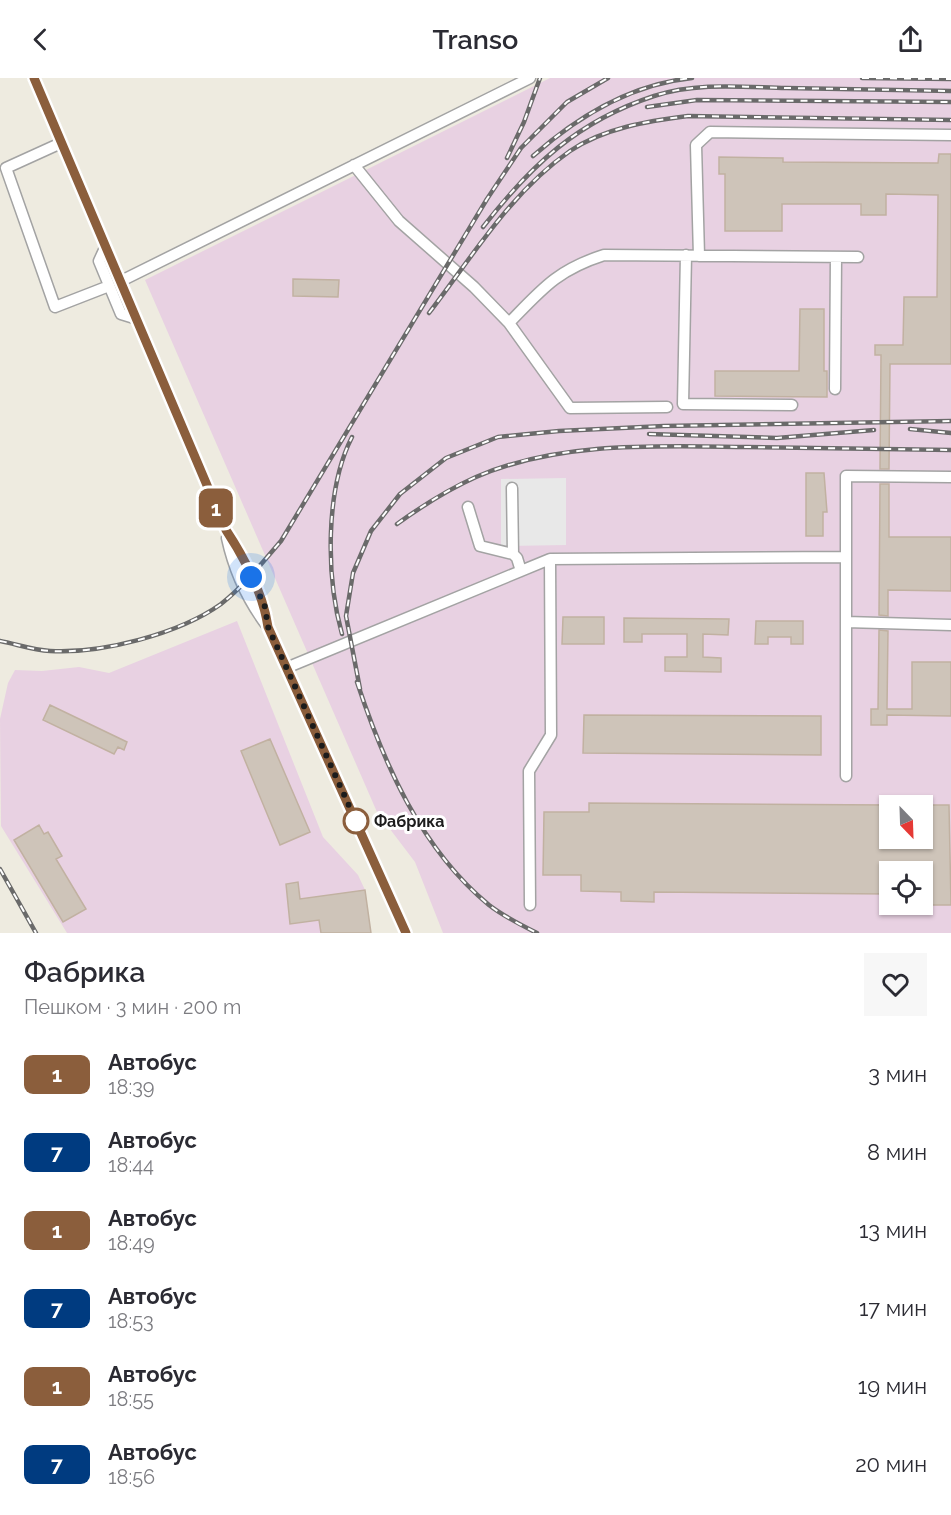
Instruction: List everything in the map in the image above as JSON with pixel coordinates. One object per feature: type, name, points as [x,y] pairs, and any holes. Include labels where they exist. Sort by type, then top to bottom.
[{"type":"street","points":[[34,78],[105,248],[114,284],[134,318],[226,530],[232,558],[239,575],[256,611],[268,627],[406,933]]},
{"type":"street","points":[[61,143],[6,168],[55,308],[114,284],[530,78]]},
{"type":"street","points":[[699,256],[696,145],[710,132],[951,135]]},
{"type":"street","points":[[354,165],[399,221],[474,287],[509,324],[570,408],[668,407]]},
{"type":"street","points":[[509,324],[547,285],[575,264],[604,255],[858,257]]},
{"type":"street","points":[[686,255],[683,404],[792,405]]},
{"type":"street","points":[[835,389],[836,257]]},
{"type":"street","points":[[846,776],[846,476],[951,477]]},
{"type":"street","points":[[512,488],[513,555],[521,571]]},
{"type":"street","points":[[468,507],[480,546],[513,555]]},
{"type":"street","points":[[286,668],[550,559],[846,557]]},
{"type":"street","points":[[531,905],[529,771],[551,735],[550,559]]},
{"type":"street","points":[[846,622],[951,625]]},
{"type":"shaded area","points":[[550,78],[951,78],[951,933],[443,933],[415,862],[377,812],[145,280]]},
{"type":"shaded area","points":[[566,478],[566,545],[501,546],[501,479]]},
{"type":"shaded area","points":[[237,621],[323,837],[358,875],[365,890],[371,933],[67,933],[1,826],[0,719],[8,683],[15,670],[42,671],[79,667],[109,673]]},
{"type":"building","points":[[939,154],[951,154],[951,364],[890,364],[889,469],[880,469],[881,355],[875,355],[875,345],[903,345],[904,297],[937,297],[938,195],[886,194],[886,215],[861,215],[861,204],[782,204],[782,231],[725,231],[725,174],[719,174],[719,157],[783,158],[783,162],[938,163]]},
{"type":"building","points":[[293,279],[339,280],[338,297],[293,296]]},
{"type":"building","points":[[800,309],[824,309],[824,371],[827,371],[827,397],[715,396],[715,371],[799,371]]},
{"type":"building","points":[[806,473],[824,473],[827,512],[823,512],[823,536],[806,536]]},
{"type":"building","points":[[880,484],[889,484],[889,537],[951,537],[951,591],[888,590],[888,616],[879,615]]},
{"type":"building","points":[[563,617],[604,617],[604,644],[562,644]]},
{"type":"building","points":[[624,618],[729,619],[728,635],[703,634],[703,657],[721,658],[721,672],[665,671],[665,657],[687,657],[687,634],[642,634],[642,642],[624,642]]},
{"type":"building","points":[[756,621],[803,621],[803,644],[791,644],[791,637],[768,637],[768,644],[755,644]]},
{"type":"building","points":[[879,630],[888,631],[887,709],[912,709],[912,662],[951,662],[951,716],[887,715],[887,725],[871,725],[871,709],[878,709]]},
{"type":"building","points":[[50,705],[127,742],[124,750],[118,747],[114,754],[43,720]]},
{"type":"building","points":[[584,715],[821,716],[821,755],[583,753]]},
{"type":"building","points":[[270,739],[310,832],[280,845],[241,751]]},
{"type":"building","points":[[589,803],[879,805],[879,849],[933,849],[933,805],[949,805],[951,905],[933,905],[933,861],[879,861],[879,894],[654,892],[654,902],[621,901],[621,892],[581,891],[581,875],[543,875],[544,812],[589,812]]},
{"type":"building","points":[[39,825],[44,834],[48,832],[62,856],[56,859],[86,909],[63,922],[14,840]]},
{"type":"building","points":[[298,882],[300,899],[365,890],[371,933],[321,933],[319,920],[290,924],[286,884]]},
{"type":"railway","points":[[507,158],[524,122],[540,78]]},
{"type":"railway","points":[[0,641],[50,651],[70,651],[139,640],[204,615],[237,590],[281,541],[487,199],[521,148],[567,102],[608,78]]},
{"type":"railway","points":[[533,156],[568,128],[606,105],[648,87],[692,78]]},
{"type":"railway","points":[[862,78],[951,79]]},
{"type":"railway","points":[[483,227],[519,184],[558,148],[602,118],[654,96],[687,89],[720,86],[951,91]]},
{"type":"railway","points":[[647,107],[697,100],[951,102]]},
{"type":"railway","points":[[429,313],[494,226],[529,186],[570,151],[612,131],[642,123],[688,116],[951,120]]},
{"type":"railway","points":[[360,689],[346,616],[353,573],[371,531],[400,494],[446,458],[498,437],[559,431],[664,426],[951,421]]},
{"type":"railway","points":[[910,429],[951,433]]},
{"type":"railway","points":[[649,434],[777,438],[874,430]]},
{"type":"railway","points":[[342,634],[333,587],[331,534],[337,482],[343,458],[352,437]]},
{"type":"railway","points":[[397,524],[455,487],[476,477],[508,465],[574,451],[678,446],[951,450]]},
{"type":"railway","points":[[357,682],[379,744],[393,774],[424,831],[443,858],[489,905],[537,933]]},
{"type":"railway","points":[[0,869],[36,933]]},
{"type":"bus line","name":"1","points":[[34,78],[226,530],[242,554],[265,607],[268,627],[406,933]]},
{"type":"place","name":"Фабрика","points":[[356,821]]},
{"type":"route","points":[[251,577],[265,607],[268,627],[356,821]]}]
